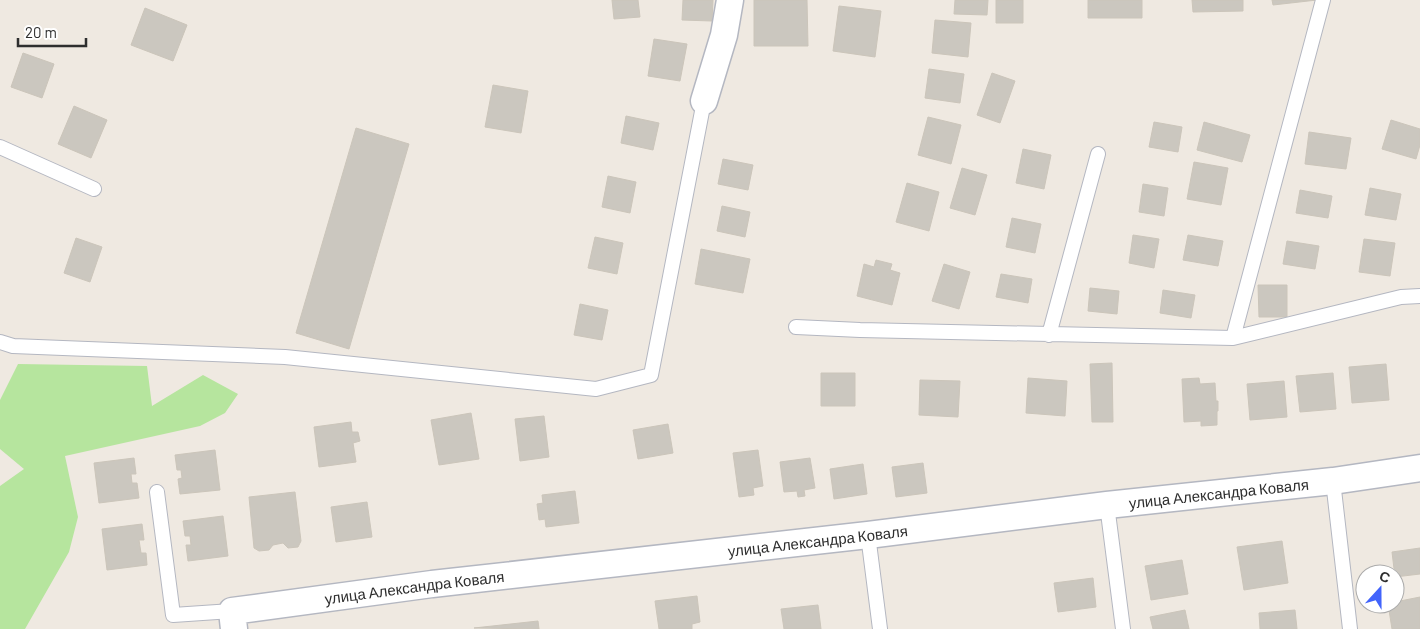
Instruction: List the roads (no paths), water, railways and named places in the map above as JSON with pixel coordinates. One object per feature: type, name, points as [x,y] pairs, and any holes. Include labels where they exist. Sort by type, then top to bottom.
[{"type":"street","points":[[704,101],[724,35],[730,0]]},
{"type":"street","name":"улица Александра Коваля","points":[[233,620],[432,584],[1107,505],[1333,481],[1420,468]]},
{"type":"lane","points":[[1233,338],[1323,0]]},
{"type":"lane","points":[[0,342],[13,346],[285,357],[596,389],[651,375],[704,101]]},
{"type":"lane","points":[[0,147],[94,189]]},
{"type":"lane","points":[[1049,334],[1098,154]]},
{"type":"lane","points":[[796,327],[1233,338],[1400,297],[1420,296]]},
{"type":"lane","points":[[1333,481],[1350,629]]},
{"type":"lane","points":[[157,492],[173,615],[233,620]]},
{"type":"lane","points":[[1107,505],[1123,629]]},
{"type":"lane","points":[[868,534],[880,629]]}]
